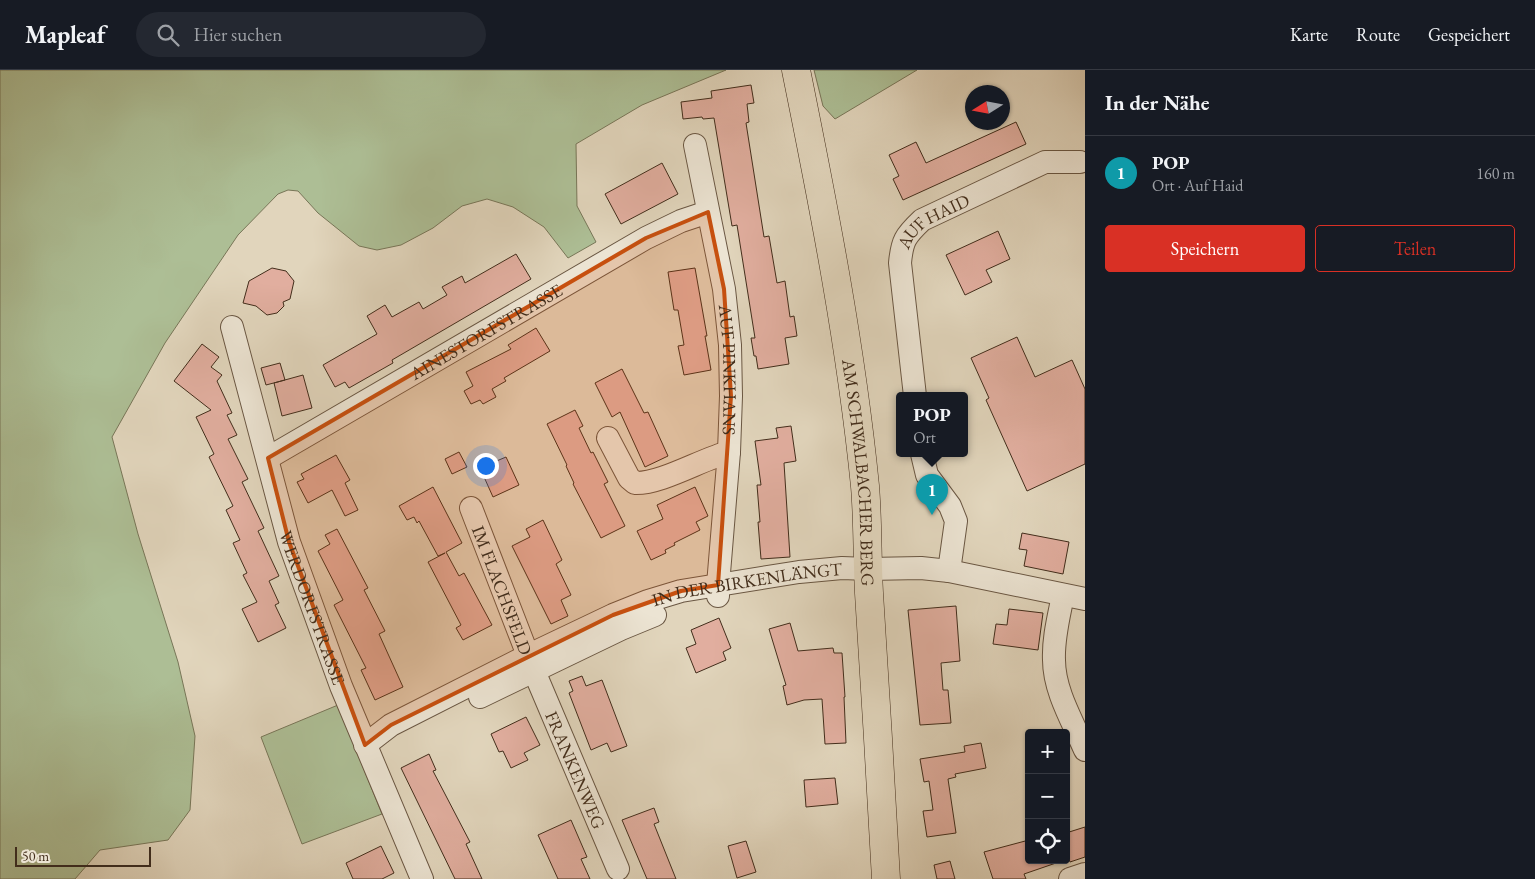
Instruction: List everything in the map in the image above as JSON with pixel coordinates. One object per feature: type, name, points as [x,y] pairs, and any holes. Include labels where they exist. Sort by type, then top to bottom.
[{"type":"main road","name":"AM SCHWALBACHER BERG","points":[[796,70],[825,210],[857,417],[865,489],[886,879]]},
{"type":"street","name":"AUF PINKHANS","points":[[695,145],[724,289],[730,345],[729,452],[718,591]]},
{"type":"street","name":"AUF HAID","points":[[915,392],[900,264],[902,246],[909,232],[922,220],[1046,162],[1080,162]]},
{"type":"street","name":"AINESTORFSTRASSE","points":[[268,458],[646,238],[681,221],[708,212]]},
{"type":"street","name":"WERDORFSTRASSE","points":[[232,327],[292,550],[338,678],[422,879]]},
{"type":"street","points":[[608,438],[629,478],[635,483],[642,484],[660,479],[713,456],[729,452]]},
{"type":"street","points":[[923,457],[927,475],[950,506],[956,521],[949,571]]},
{"type":"street","name":"IM FLACHSFELD","points":[[471,508],[531,663]]},
{"type":"street","name":"IN DER BIRKENLÄNGT","points":[[365,745],[396,737],[531,663],[718,591],[801,586],[868,569],[921,568],[949,571],[1085,599]]},
{"type":"street","points":[[1063,595],[1055,643],[1055,670],[1062,697],[1085,750]]},
{"type":"street","name":"FRANKENWEG","points":[[531,663],[618,870]]},
{"type":"street","points":[[1070,879],[1085,874]]},
{"type":"highlighted area","points":[[708,212],[724,289],[731,396],[718,585],[681,591],[613,615],[391,725],[365,745],[289,542],[268,458],[646,238]]},
{"type":"green space","points":[[0,70],[726,70],[642,105],[576,144],[577,206],[596,242],[568,258],[544,227],[513,207],[487,199],[462,206],[433,228],[401,245],[377,250],[359,246],[318,213],[298,191],[288,190],[278,194],[238,235],[165,343],[112,437],[138,534],[178,662],[195,736],[190,810],[168,840],[100,850],[75,879],[0,879]]},
{"type":"green space","points":[[814,70],[917,70],[835,119],[823,106]]},
{"type":"green space","points":[[338,705],[382,814],[302,844],[261,737]]},
{"type":"building","points":[[751,85],[754,103],[747,104],[749,122],[746,123],[764,237],[769,236],[777,283],[785,281],[790,317],[794,316],[797,336],[785,338],[789,364],[758,369],[751,338],[755,338],[737,225],[732,226],[714,118],[683,119],[681,102],[712,98],[711,91]]},
{"type":"building","points":[[1016,122],[1026,144],[903,200],[893,179],[899,176],[889,155],[916,142],[926,163],[998,130],[1010,130],[1010,125]]},
{"type":"building","points":[[662,163],[678,194],[621,224],[605,194]]},
{"type":"building","points":[[998,231],[1010,259],[986,270],[992,282],[965,295],[946,255]]},
{"type":"building","points":[[516,254],[531,279],[392,360],[393,363],[349,388],[345,382],[335,387],[323,365],[377,334],[367,316],[385,305],[392,317],[419,302],[423,309],[447,295],[442,287],[462,276],[465,283]]},
{"type":"building","points":[[272,268],[286,271],[294,281],[290,299],[283,302],[284,306],[277,313],[267,315],[256,306],[243,303],[249,281]]},
{"type":"building","points":[[695,268],[711,370],[684,375],[678,346],[684,345],[678,310],[674,310],[668,272]]},
{"type":"building","points":[[536,328],[550,351],[504,378],[506,381],[492,389],[496,397],[483,404],[480,400],[471,404],[464,391],[473,386],[466,372],[511,349],[508,345]]},
{"type":"building","points":[[1017,337],[1035,377],[1072,360],[1085,389],[1085,464],[1027,491],[986,400],[989,398],[971,358]]},
{"type":"building","points":[[202,344],[219,357],[211,367],[222,375],[217,381],[232,413],[227,415],[237,435],[228,439],[248,479],[242,482],[264,528],[258,531],[279,576],[269,581],[279,603],[275,605],[286,628],[258,642],[242,609],[257,602],[243,575],[247,573],[233,543],[240,540],[226,510],[233,506],[209,457],[214,454],[196,417],[211,410],[174,381]]},
{"type":"building","points":[[280,363],[285,380],[266,385],[261,368]]},
{"type":"building","points":[[622,369],[644,413],[648,412],[668,456],[645,467],[620,412],[612,417],[595,383]]},
{"type":"building","points":[[303,375],[312,408],[282,416],[274,383]]},
{"type":"building","points":[[575,410],[583,426],[579,428],[608,482],[604,484],[625,526],[601,538],[573,484],[567,465],[547,424]]},
{"type":"building","points":[[791,426],[796,461],[784,463],[790,557],[761,559],[757,485],[761,485],[755,441],[778,438],[776,428]]},
{"type":"building","points":[[459,452],[467,467],[452,474],[445,459]]},
{"type":"building","points":[[336,455],[350,480],[345,483],[358,510],[345,516],[332,490],[308,503],[297,482],[304,479],[301,474]]},
{"type":"building","points":[[506,457],[519,485],[493,497],[480,468]]},
{"type":"building","points":[[433,487],[462,543],[446,552],[459,576],[464,573],[492,625],[463,640],[456,628],[461,625],[428,562],[445,553],[438,556],[419,521],[417,523],[414,517],[407,520],[399,506]]},
{"type":"building","points":[[695,487],[708,516],[696,522],[700,530],[674,543],[675,545],[665,550],[666,553],[651,560],[637,531],[663,519],[657,505]]},
{"type":"building","points":[[543,520],[562,560],[556,564],[571,595],[561,600],[568,616],[551,624],[512,546],[530,537],[526,529]]},
{"type":"building","points":[[337,529],[368,588],[364,590],[385,631],[379,634],[403,687],[375,700],[361,670],[366,668],[334,605],[343,600],[318,551],[330,544],[325,535]]},
{"type":"building","points":[[1022,533],[1069,542],[1063,574],[1024,566],[1027,550],[1019,549]]},
{"type":"building","points":[[956,606],[960,661],[941,663],[943,690],[948,690],[951,723],[920,725],[908,610]]},
{"type":"building","points":[[1009,609],[1043,613],[1038,650],[993,644],[996,624],[1007,625]]},
{"type":"building","points":[[719,618],[731,648],[723,652],[726,660],[696,673],[686,648],[696,644],[691,630]]},
{"type":"building","points":[[790,623],[798,651],[833,648],[834,653],[842,653],[846,743],[825,744],[822,699],[804,700],[787,705],[783,686],[786,685],[769,629]]},
{"type":"building","points":[[582,676],[586,686],[602,680],[627,746],[611,752],[607,743],[591,750],[569,693],[573,691],[569,681]]},
{"type":"building","points":[[526,717],[540,745],[524,753],[528,760],[511,768],[503,751],[499,752],[491,734]]},
{"type":"building","points":[[981,743],[986,768],[955,774],[956,777],[948,779],[956,833],[927,837],[923,811],[933,810],[929,781],[924,782],[920,759],[965,752],[964,746]]},
{"type":"building","points":[[429,754],[436,770],[433,771],[470,842],[466,844],[482,879],[455,879],[401,768]]},
{"type":"building","points":[[835,778],[838,804],[806,807],[804,780]]},
{"type":"building","points":[[654,808],[659,822],[654,824],[676,879],[647,879],[622,820]]},
{"type":"building","points":[[571,820],[587,857],[581,859],[590,879],[558,879],[538,835]]},
{"type":"building","points":[[1085,827],[1085,857],[1070,862],[1070,832]]},
{"type":"building","points":[[746,841],[756,872],[737,878],[728,846]]},
{"type":"building","points":[[1025,841],[1025,864],[1053,864],[1024,874],[1026,879],[993,879],[984,852]]},
{"type":"building","points":[[381,846],[394,873],[382,879],[353,879],[346,863]]},
{"type":"building","points":[[950,861],[955,879],[937,879],[934,865]]},
{"type":"place","name":"POP","points":[[932,515]]}]
